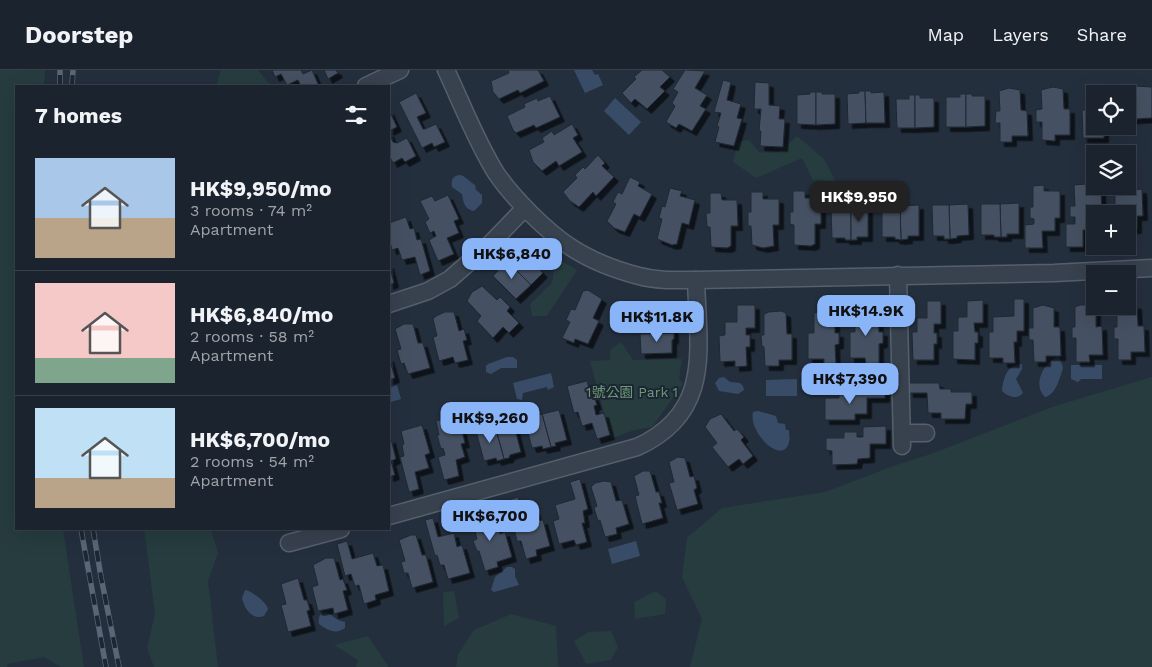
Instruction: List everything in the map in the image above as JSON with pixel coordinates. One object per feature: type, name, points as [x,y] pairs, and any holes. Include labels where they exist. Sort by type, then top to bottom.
[{"type":"street","points":[[368,85],[400,70]]},
{"type":"street","points":[[446,70],[496,174],[525,208],[572,248],[614,268],[641,276],[668,280],[696,280],[1054,273],[1152,268]]},
{"type":"street","points":[[390,304],[428,291],[450,279],[490,244],[525,208]]},
{"type":"street","points":[[898,275],[902,440],[926,433]]},
{"type":"street","points":[[390,516],[637,447],[661,434],[679,417],[693,393],[697,376],[696,280]]},
{"type":"street","points":[[290,543],[337,530]]},
{"type":"green space","points":[[0,70],[45,70],[44,85],[15,85],[15,530],[63,530],[84,667],[61,667],[44,657],[8,664],[7,667],[0,667]]},
{"type":"green space","points":[[221,70],[258,70],[270,85],[216,85]]},
{"type":"green space","points":[[797,136],[824,159],[836,182],[813,180],[802,158],[756,178],[733,162],[738,142],[749,140],[759,152],[778,153]]},
{"type":"green space","points":[[556,258],[577,270],[547,316],[532,316],[530,304],[552,283]]},
{"type":"green space","name":"1號公園 Park 1","points":[[621,342],[633,360],[682,359],[679,379],[683,384],[652,427],[634,430],[611,439],[590,361],[610,360],[610,350]]},
{"type":"green space","points":[[1152,377],[1152,667],[690,667],[702,619],[682,577],[687,538],[722,508],[825,492],[931,454],[1052,407]]},
{"type":"green space","points":[[144,530],[211,530],[218,553],[208,581],[218,667],[154,667],[147,648],[155,614]]},
{"type":"green space","points":[[454,591],[459,618],[444,626],[443,592]]},
{"type":"green space","points":[[656,591],[666,599],[665,614],[635,619],[634,602]]},
{"type":"green space","points":[[511,614],[556,626],[558,665],[560,667],[456,667],[458,654],[474,630]]},
{"type":"green space","points":[[611,631],[618,647],[611,660],[586,664],[574,641],[588,632]]},
{"type":"green space","points":[[368,636],[388,667],[356,667],[358,660],[334,645]]},
{"type":"water","points":[[574,70],[592,70],[595,75],[598,74],[603,85],[585,93]]},
{"type":"water","points":[[615,98],[641,122],[629,135],[604,111]]},
{"type":"water","points":[[460,175],[475,185],[476,190],[482,195],[482,203],[474,211],[464,203],[462,194],[452,187],[455,176]]},
{"type":"water","points":[[507,357],[513,357],[517,360],[517,368],[501,368],[491,374],[486,372],[488,364]]},
{"type":"water","points":[[1057,357],[1060,359],[1063,368],[1055,389],[1049,396],[1045,397],[1041,392],[1041,374],[1048,364]]},
{"type":"water","points":[[1022,364],[1022,369],[1016,379],[1023,393],[1015,397],[1007,395],[1002,391],[1003,381],[1009,370]]},
{"type":"water","points":[[1071,365],[1102,365],[1102,379],[1081,379],[1078,382],[1071,379]]},
{"type":"water","points":[[551,373],[554,387],[548,390],[547,387],[523,393],[522,400],[517,399],[513,383]]},
{"type":"water","points":[[724,377],[730,382],[740,383],[744,390],[738,394],[719,391],[715,383],[719,378]]},
{"type":"water","points":[[797,379],[797,396],[766,396],[766,380]]},
{"type":"water","points":[[397,385],[401,399],[391,402],[391,406],[390,406],[390,388]]},
{"type":"water","points":[[758,411],[776,416],[778,423],[785,424],[786,430],[789,430],[789,442],[786,449],[781,451],[774,449],[761,437],[753,421],[753,412]]},
{"type":"water","points":[[636,541],[640,556],[612,564],[608,549]]},
{"type":"water","points":[[507,567],[515,569],[515,576],[519,585],[494,592],[491,590],[495,577]]},
{"type":"water","points":[[245,590],[265,603],[268,609],[264,616],[256,617],[249,613],[242,598]]},
{"type":"water","points":[[325,612],[345,622],[345,628],[338,631],[328,630],[319,624],[319,616]]},
{"type":"building","points":[[272,70],[301,70],[303,74],[312,70],[319,85],[300,85],[298,80],[287,85],[281,74],[275,77]]},
{"type":"building","points":[[324,70],[336,70],[338,73],[328,79]]},
{"type":"building","points":[[508,70],[538,70],[544,81],[520,93],[518,90],[499,99],[493,92],[491,81],[509,73]]},
{"type":"building","points":[[642,70],[662,70],[670,77],[660,87],[665,91],[647,109],[635,99],[631,103],[622,93]]},
{"type":"building","points":[[685,70],[705,71],[695,88],[707,95],[700,106],[706,109],[692,131],[679,124],[676,128],[666,122],[675,106],[672,103],[678,92],[673,89]]},
{"type":"building","points":[[723,80],[731,82],[727,100],[741,104],[737,118],[742,119],[734,146],[715,142],[721,113],[714,112]]},
{"type":"building","points":[[755,82],[769,83],[769,105],[780,106],[779,119],[785,119],[783,147],[760,146],[761,109],[754,109]]},
{"type":"building","points":[[1136,86],[1152,87],[1152,118],[1136,119]]},
{"type":"building","points":[[1053,87],[1063,89],[1064,109],[1070,109],[1070,135],[1055,135],[1055,141],[1042,140],[1042,122],[1036,122],[1036,110],[1042,109],[1041,90]]},
{"type":"building","points":[[1009,88],[1020,90],[1021,110],[1027,111],[1028,136],[1012,136],[1012,142],[1000,142],[1000,123],[995,123],[996,111],[1000,111],[999,91]]},
{"type":"building","points":[[859,91],[865,91],[866,123],[848,124],[847,94],[859,93]]},
{"type":"building","points":[[865,91],[871,91],[871,93],[884,92],[885,123],[866,123]]},
{"type":"building","points":[[810,92],[816,92],[816,125],[797,124],[797,95],[810,94]]},
{"type":"building","points":[[816,92],[835,94],[835,124],[816,125]]},
{"type":"building","points":[[416,93],[426,113],[417,117],[423,129],[436,124],[445,142],[434,147],[432,143],[422,148],[399,102]]},
{"type":"building","points":[[960,94],[966,94],[966,127],[946,127],[946,97],[960,97]]},
{"type":"building","points":[[966,94],[985,96],[985,126],[966,127]]},
{"type":"building","points":[[909,95],[915,95],[915,128],[897,128],[896,99],[909,99]]},
{"type":"building","points":[[915,95],[920,95],[920,98],[934,98],[934,127],[915,128]]},
{"type":"building","points":[[550,96],[560,117],[536,128],[534,125],[516,133],[513,130],[507,116],[525,107],[524,104],[537,98],[538,101]]},
{"type":"building","points":[[1082,110],[1086,110],[1086,135],[1104,135],[1104,138],[1083,138]]},
{"type":"building","points":[[390,112],[397,127],[390,130]]},
{"type":"building","points":[[572,124],[578,135],[573,138],[582,152],[559,166],[556,161],[542,171],[533,162],[529,150],[544,142],[542,138],[552,131],[554,135]]},
{"type":"building","points":[[390,134],[393,142],[397,143],[407,138],[416,156],[405,162],[402,158],[393,163],[390,157]]},
{"type":"building","points":[[598,155],[605,163],[602,166],[614,177],[596,196],[593,192],[579,207],[570,201],[563,192],[577,178],[575,175],[583,167],[585,169]]},
{"type":"building","points":[[630,177],[640,182],[638,186],[652,194],[640,217],[634,214],[625,232],[614,228],[607,221],[616,204],[613,202],[618,192],[622,194]]},
{"type":"building","points":[[1086,184],[1086,195],[1101,195],[1102,205],[1086,205],[1086,230],[1083,230],[1083,247],[1066,247],[1066,224],[1075,224],[1075,217],[1070,217],[1070,206],[1075,206],[1074,185]]},
{"type":"building","points":[[1044,185],[1044,191],[1060,191],[1060,218],[1055,218],[1055,231],[1042,231],[1043,248],[1025,248],[1025,225],[1034,224],[1034,219],[1030,218],[1030,207],[1033,207],[1033,186]]},
{"type":"building","points":[[670,188],[682,191],[680,196],[695,200],[689,225],[682,223],[677,244],[672,245],[657,239],[662,219],[659,218],[662,206],[665,207]]},
{"type":"building","points":[[1136,189],[1142,189],[1143,216],[1137,216],[1137,229],[1136,205],[1115,205],[1115,195],[1136,195]]},
{"type":"building","points":[[793,191],[805,191],[805,198],[821,198],[821,224],[815,224],[815,244],[811,246],[794,245],[794,225],[790,224],[790,212],[793,212]]},
{"type":"building","points":[[751,192],[763,192],[763,199],[779,199],[779,225],[773,225],[774,246],[763,248],[752,245],[751,226],[748,226],[748,212],[751,212]]},
{"type":"building","points":[[710,193],[721,193],[722,200],[737,200],[738,226],[731,226],[731,246],[727,248],[711,247],[710,227],[707,227],[706,213],[710,213]]},
{"type":"building","points":[[448,195],[459,219],[454,221],[459,233],[447,238],[454,254],[438,261],[429,240],[436,236],[434,231],[430,233],[425,222],[429,219],[420,201],[432,196],[435,201]]},
{"type":"building","points":[[1019,203],[1019,234],[1007,234],[1007,237],[1001,237],[1000,204]]},
{"type":"building","points":[[968,204],[969,235],[950,239],[949,205]]},
{"type":"building","points":[[981,204],[1000,204],[1001,237],[981,235]]},
{"type":"building","points":[[919,205],[919,236],[908,236],[908,239],[901,240],[900,206]]},
{"type":"building","points":[[932,205],[949,205],[950,239],[944,239],[944,236],[933,236]]},
{"type":"building","points":[[882,206],[900,206],[901,240],[895,239],[895,237],[882,237]]},
{"type":"building","points":[[831,207],[851,207],[851,240],[832,238]]},
{"type":"building","points":[[851,207],[868,207],[868,237],[857,237],[857,240],[851,240]]},
{"type":"building","points":[[406,217],[410,229],[414,228],[417,240],[421,239],[430,271],[420,275],[415,257],[402,260],[398,248],[392,250],[390,223]]},
{"type":"building","points":[[519,249],[543,273],[531,285],[505,259],[510,255],[512,257]]},
{"type":"building","points":[[505,259],[531,285],[516,299],[493,276],[502,266],[500,264]]},
{"type":"building","points":[[390,268],[394,283],[390,285]]},
{"type":"building","points":[[482,286],[497,300],[500,297],[510,307],[507,311],[519,323],[509,333],[503,327],[493,338],[477,321],[481,316],[467,301],[472,292]]},
{"type":"building","points":[[588,290],[602,299],[593,318],[599,321],[588,344],[575,339],[574,343],[562,338],[570,322],[566,320],[571,309],[575,310],[583,291]]},
{"type":"building","points":[[1014,299],[1024,299],[1024,331],[1017,331],[1017,342],[1014,342],[1015,363],[1003,363],[1003,358],[989,358],[989,332],[993,332],[993,317],[1014,316]]},
{"type":"building","points":[[983,300],[983,323],[974,323],[975,332],[978,332],[978,343],[975,343],[975,360],[953,359],[953,331],[958,331],[958,317],[967,317],[967,301]]},
{"type":"building","points":[[927,301],[941,301],[941,324],[934,324],[934,333],[937,333],[937,344],[934,344],[934,360],[913,360],[912,332],[917,332],[917,318],[927,318]]},
{"type":"building","points":[[737,305],[755,305],[755,328],[746,328],[746,335],[750,335],[750,347],[746,347],[747,366],[735,367],[735,361],[720,362],[719,336],[725,335],[725,322],[737,322]]},
{"type":"building","points":[[1043,305],[1054,308],[1054,327],[1060,327],[1061,356],[1046,356],[1046,362],[1034,362],[1033,340],[1029,340],[1029,328],[1033,328],[1033,308]]},
{"type":"building","points":[[1086,305],[1086,315],[1096,315],[1096,327],[1102,326],[1103,355],[1089,355],[1090,362],[1076,362],[1076,338],[1072,338],[1072,327],[1075,327],[1075,307]]},
{"type":"building","points":[[1137,305],[1138,326],[1144,326],[1145,352],[1131,352],[1131,360],[1118,360],[1118,339],[1114,339],[1114,327],[1117,327],[1117,315],[1136,315]]},
{"type":"building","points":[[867,308],[878,312],[879,332],[883,332],[883,343],[879,344],[879,364],[866,364],[865,358],[850,358],[850,332],[855,332],[855,311]]},
{"type":"building","points":[[824,310],[835,312],[835,333],[839,333],[839,344],[835,345],[836,365],[824,365],[824,359],[808,359],[808,333],[814,333],[814,313]]},
{"type":"building","points":[[781,311],[786,313],[787,334],[792,334],[792,360],[779,360],[779,366],[765,366],[761,335],[764,335],[764,314]]},
{"type":"building","points":[[445,312],[454,312],[459,331],[464,329],[467,340],[463,341],[468,360],[455,363],[453,357],[439,361],[433,337],[437,336],[433,319]]},
{"type":"building","points":[[671,315],[674,333],[640,334],[640,316]]},
{"type":"building","points":[[404,324],[413,324],[418,343],[423,343],[430,368],[408,374],[404,363],[401,364],[397,350],[401,349],[395,329]]},
{"type":"building","points":[[674,333],[672,353],[641,354],[640,334]]},
{"type":"building","points":[[390,360],[395,378],[390,380]]},
{"type":"building","points":[[587,381],[591,396],[594,396],[597,405],[594,406],[596,415],[604,413],[610,435],[597,439],[592,423],[582,426],[578,412],[574,413],[567,386]]},
{"type":"building","points":[[908,383],[939,383],[940,389],[951,389],[951,392],[972,392],[972,404],[966,404],[965,419],[941,419],[941,413],[928,413],[927,393],[909,393]]},
{"type":"building","points":[[851,390],[885,390],[885,398],[867,398],[867,414],[855,414],[855,420],[825,420],[825,398],[839,398],[839,395],[851,394]]},
{"type":"building","points":[[559,410],[567,440],[555,443],[556,446],[551,447],[542,414]]},
{"type":"building","points":[[542,414],[551,447],[543,449],[542,446],[532,448],[524,418]]},
{"type":"building","points":[[721,414],[734,431],[737,429],[744,437],[741,440],[753,456],[743,464],[739,459],[728,467],[712,447],[717,443],[705,427],[710,419]]},
{"type":"building","points":[[458,415],[465,443],[461,444],[465,457],[456,460],[459,476],[444,480],[438,457],[445,455],[437,435],[439,435],[436,421]]},
{"type":"building","points":[[513,421],[521,452],[504,459],[495,426]]},
{"type":"building","points":[[422,425],[430,453],[425,455],[429,468],[415,472],[419,489],[409,492],[400,457],[404,456],[401,431]]},
{"type":"building","points":[[495,426],[504,459],[497,461],[496,458],[484,461],[476,431]]},
{"type":"building","points":[[886,426],[886,444],[870,444],[870,458],[858,459],[857,464],[832,465],[832,451],[826,450],[826,438],[844,438],[844,432],[857,432],[857,437],[863,437],[863,427]]},
{"type":"building","points":[[390,439],[396,459],[391,461],[395,475],[390,477]]},
{"type":"building","points":[[678,457],[685,458],[690,477],[694,476],[697,488],[694,490],[698,504],[677,510],[669,483],[674,482],[669,462]]},
{"type":"building","points":[[643,471],[650,471],[656,492],[659,492],[662,503],[659,503],[663,518],[642,524],[635,496],[639,495],[634,476]]},
{"type":"building","points":[[580,479],[588,509],[583,511],[585,523],[582,523],[587,542],[576,545],[574,540],[559,544],[553,521],[559,519],[555,505],[575,499],[570,482]]},
{"type":"building","points":[[611,482],[616,501],[622,500],[629,524],[616,528],[617,534],[605,537],[594,508],[597,506],[591,487],[595,483]]},
{"type":"building","points":[[518,497],[523,513],[535,510],[538,521],[543,520],[550,546],[536,550],[537,556],[526,559],[521,541],[517,541],[514,529],[517,528],[515,524],[509,525],[502,502]]},
{"type":"building","points":[[494,514],[500,534],[505,532],[512,557],[497,562],[498,567],[485,571],[479,551],[477,551],[473,541],[477,539],[472,520],[483,515]]},
{"type":"building","points":[[433,518],[438,537],[454,533],[457,547],[462,545],[470,573],[448,579],[444,565],[440,565],[437,555],[435,556],[425,520]]},
{"type":"building","points":[[416,535],[422,555],[426,555],[433,582],[412,588],[408,573],[404,573],[401,562],[405,561],[399,540]]},
{"type":"building","points":[[347,541],[352,559],[373,553],[377,566],[383,565],[389,591],[375,595],[376,600],[364,604],[359,585],[355,586],[351,574],[345,576],[337,544]]},
{"type":"building","points":[[326,558],[334,558],[340,580],[343,579],[347,590],[343,591],[348,610],[334,614],[333,608],[318,611],[312,587],[318,585],[313,565]]},
{"type":"building","points":[[298,578],[304,600],[307,600],[310,610],[307,611],[311,626],[288,632],[281,605],[286,604],[281,584]]},
{"type":"railway","points":[[60,70],[60,85]]},
{"type":"railway","points":[[72,85],[73,70]]},
{"type":"railway","points":[[81,530],[106,667]]},
{"type":"railway","points":[[93,530],[119,667]]}]
